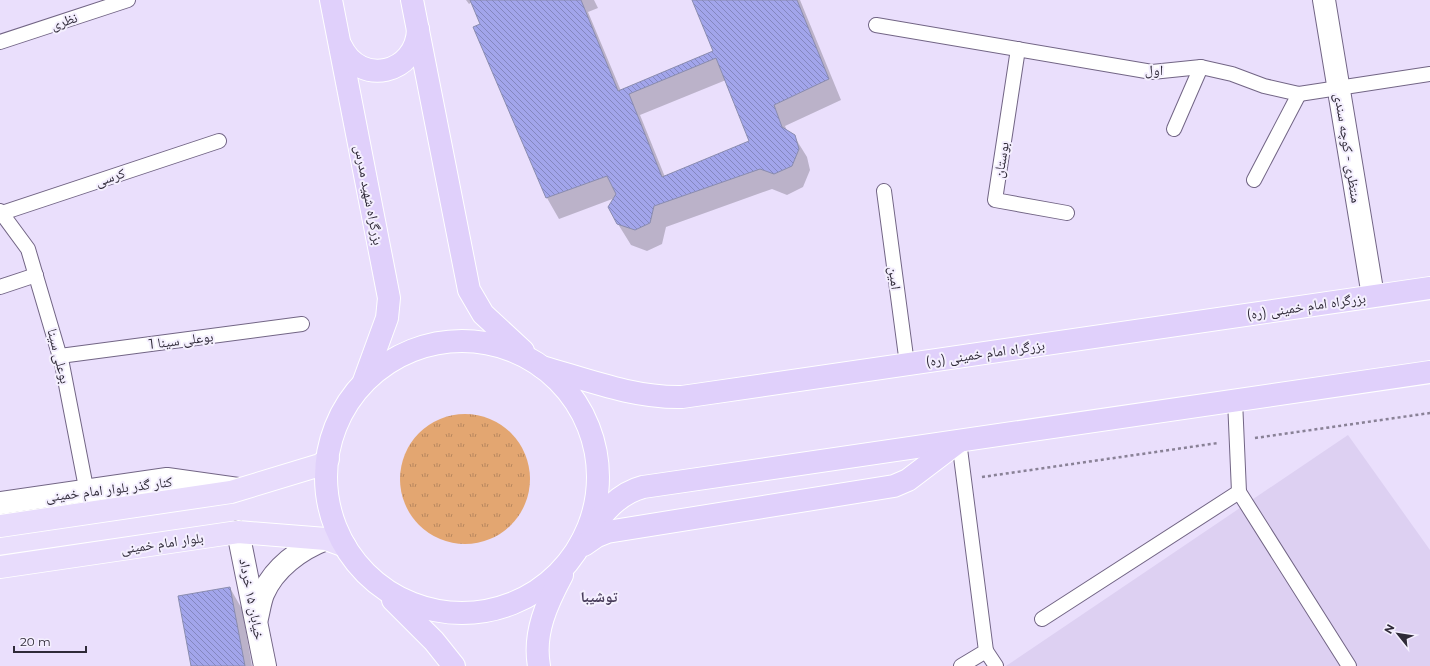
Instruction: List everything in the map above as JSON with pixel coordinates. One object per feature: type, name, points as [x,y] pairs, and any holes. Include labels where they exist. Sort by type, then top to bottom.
[{"type":"highway","name":"بزرگراه شهید مدرس","points":[[331,0],[389,298],[387,318],[370,369],[361,386]]},
{"type":"highway","points":[[412,0],[469,290],[483,314],[562,384],[577,405],[586,422],[595,447],[598,473],[597,492],[592,517],[548,601],[540,626],[537,649],[539,666]]},
{"type":"highway","points":[[340,45],[347,57],[358,66],[371,70],[385,70],[398,65],[409,56],[415,44],[417,27]]},
{"type":"highway","name":"بزرگراه امام خمینی (ره)","points":[[540,365],[640,394],[672,397],[1430,288]]},
{"type":"highway","points":[[454,666],[434,641],[335,543],[334,523],[329,504],[324,462],[331,440],[344,410],[361,386],[394,359],[418,349],[443,342],[469,341],[489,344],[514,351],[540,365]]},
{"type":"highway","points":[[378,585],[399,598],[423,608],[455,613],[480,612],[511,604],[534,592],[554,577],[617,500],[636,489],[1430,372]]},
{"type":"highway","points":[[576,550],[592,538],[607,532],[894,486],[908,480],[959,441]]},
{"type":"main road","points":[[0,526],[231,492],[324,462]]},
{"type":"main road","name":"بلوار امام خمینی","points":[[0,567],[238,532],[335,543]]},
{"type":"street","name":"منتظری - کوچه سندی","points":[[1324,0],[1372,296]]},
{"type":"street","name":"کنار گذر بلوار امام خمینی","points":[[0,503],[167,478],[241,489]]},
{"type":"street","name":"خیابان ۱۵ خرداد","points":[[238,532],[265,666]]},
{"type":"street","points":[[256,622],[262,596],[278,572],[310,545],[335,543]]},
{"type":"lane","name":"نظری","points":[[0,42],[128,0]]},
{"type":"lane","name":"اول","points":[[876,24],[1152,72],[1201,67],[1232,74],[1264,86],[1299,94],[1430,74]]},
{"type":"lane","name":"بوستان","points":[[1018,49],[995,200],[1067,213]]},
{"type":"lane","points":[[1174,129],[1201,67]]},
{"type":"lane","points":[[1254,180],[1299,94]]},
{"type":"lane","name":"کرسی","points":[[1,212],[220,141]]},
{"type":"lane","name":"امین","points":[[884,191],[907,364]]},
{"type":"lane","name":"بوعلی سینا","points":[[1,212],[28,249],[36,275],[60,356],[91,513]]},
{"type":"lane","points":[[0,287],[36,275]]},
{"type":"lane","name":"بوعلی سینا 1","points":[[60,356],[302,324]]},
{"type":"lane","points":[[1235,400],[1239,492],[1349,666]]},
{"type":"lane","points":[[959,441],[986,651],[996,666]]},
{"type":"lane","points":[[1042,619],[1239,492]]},
{"type":"lane","points":[[961,666],[986,651]]},
{"type":"path","points":[[964,479],[1430,413]]},
{"type":"shaded area","points":[[1348,435],[1430,550],[1430,666],[1006,666]]},
{"type":"green space","points":[[465,414],[490,419],[511,433],[525,454],[530,479],[525,504],[511,525],[490,539],[465,544],[440,539],[419,525],[405,504],[400,479],[405,454],[419,433],[440,419]]},
{"type":"building","points":[[470,0],[581,0],[618,91],[713,51],[692,0],[797,0],[829,79],[774,105],[782,127],[795,135],[799,149],[792,166],[774,174],[760,169],[654,206],[650,223],[635,230],[617,224],[608,207],[616,194],[607,176],[546,198],[473,27],[480,24]],"holes":[[[716,58],[749,141],[662,177],[629,94]]]},
{"type":"building","points":[[230,587],[245,666],[191,666],[178,596]]},
{"type":"district","name":"توشیبا","points":[[599,596]]}]
